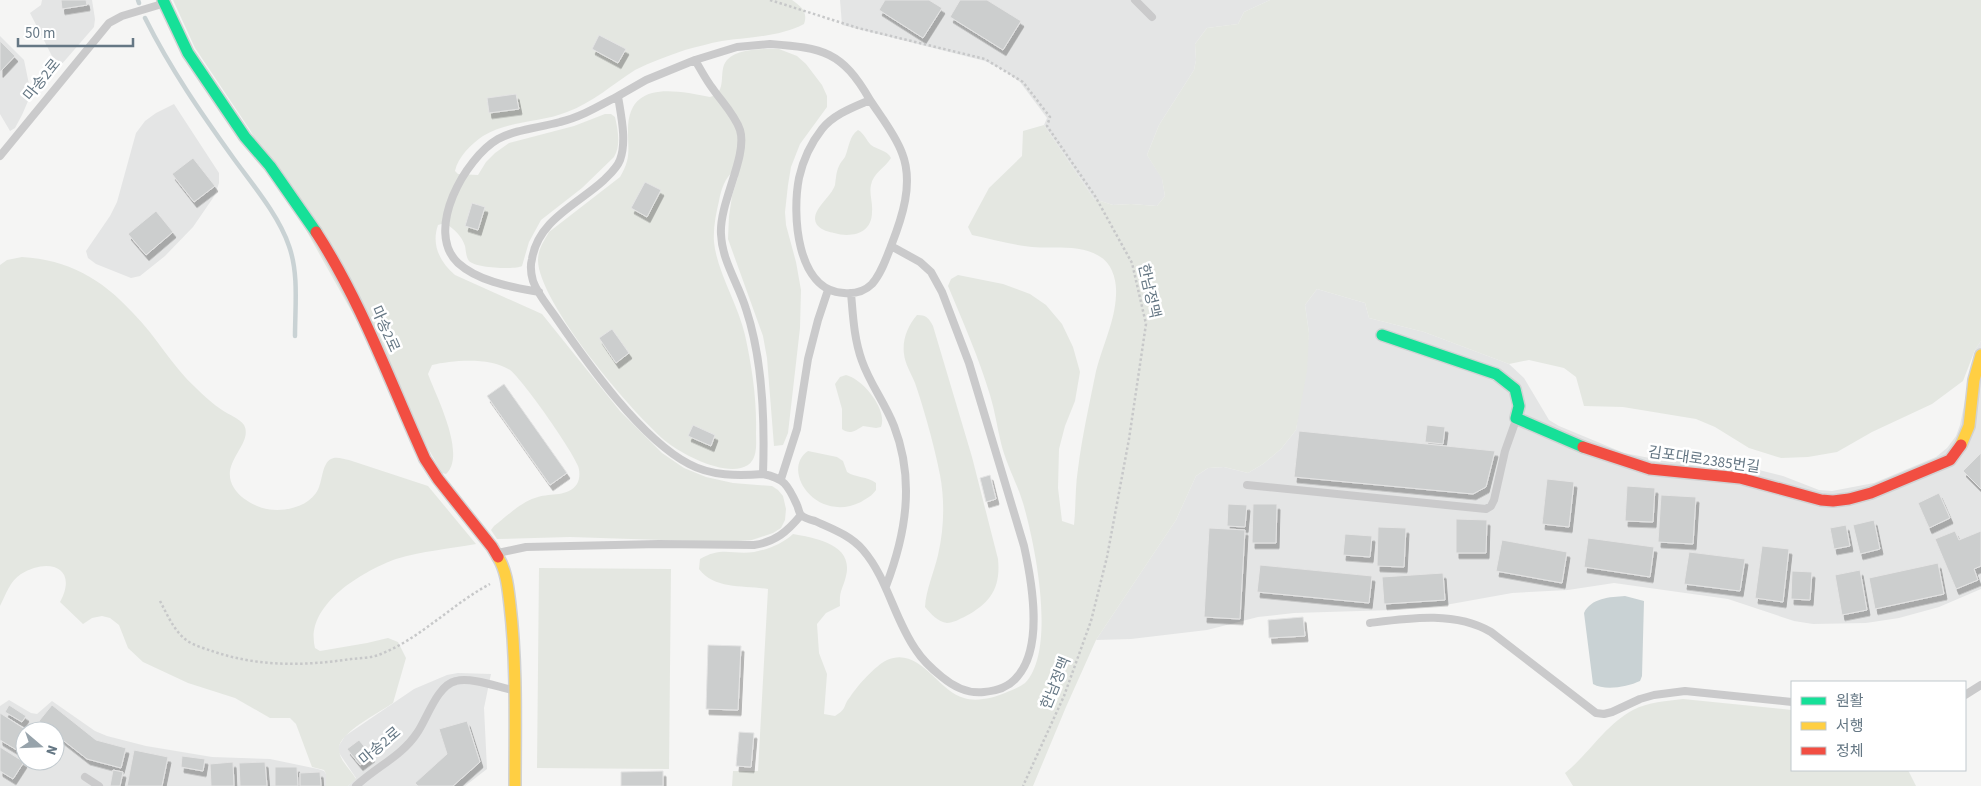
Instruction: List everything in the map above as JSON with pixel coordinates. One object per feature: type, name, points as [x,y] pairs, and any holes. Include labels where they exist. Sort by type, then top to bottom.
[{"type":"street","name":"마송2로","points":[[164,2],[188,53],[245,137],[270,166],[301,209],[336,263],[363,316],[425,459],[438,479],[496,553],[506,575],[512,625],[515,690],[515,786]]},
{"type":"street","points":[[1382,335],[1480,368],[1505,380],[1515,389],[1518,397],[1519,406],[1516,418]]},
{"type":"street","name":"김포대로2385번길","points":[[1516,418],[1573,444],[1631,464],[1665,471],[1740,478],[1821,500],[1833,501],[1872,493],[1950,460],[1964,441],[1969,426],[1974,380],[1981,355]]},
{"type":"lane","points":[[1135,0],[1152,16]]},
{"type":"lane","name":"마송2로","points":[[0,156],[108,23],[122,16],[164,2]]},
{"type":"lane","points":[[539,292],[483,278],[468,271],[452,255],[447,246],[445,233],[447,218],[458,186],[468,168],[479,154],[496,140],[510,134],[575,118],[646,80],[695,60],[737,47],[752,45],[793,46],[831,55],[840,60],[857,78],[902,152],[906,166],[907,184],[901,220],[880,273],[872,284],[863,291],[851,293],[828,290],[812,275],[801,245],[796,212],[799,178],[811,145],[822,128],[832,119],[870,100]]},
{"type":"lane","points":[[695,60],[712,88],[730,112],[740,132],[741,143],[738,161],[726,198],[720,232],[727,263],[746,308],[757,353],[764,448],[763,474]]},
{"type":"lane","points":[[618,96],[623,136],[623,150],[620,161],[614,171],[596,188],[545,228],[537,240],[531,269],[539,292],[574,344],[618,400],[636,420],[674,455],[690,465],[706,471],[740,476],[763,474],[781,479],[791,491],[801,516],[836,530],[856,542],[874,565],[886,586],[908,637],[916,651],[930,668],[951,684],[970,692],[994,691],[1008,686],[1016,679],[1025,668],[1032,646],[1033,605],[1029,568],[1017,521],[969,363],[937,281],[920,262],[891,246]]},
{"type":"lane","points":[[781,479],[797,429],[808,360],[828,290]]},
{"type":"lane","points":[[851,293],[857,347],[870,380],[894,426],[906,472],[907,492],[901,540],[886,586]]},
{"type":"lane","points":[[1247,484],[1486,509],[1491,506],[1494,500],[1505,451],[1516,418]]},
{"type":"lane","points":[[496,553],[526,547],[658,544],[754,546],[767,543],[779,537],[790,529],[801,516]]},
{"type":"lane","points":[[1370,623],[1428,618],[1451,619],[1473,623],[1491,632],[1596,713],[1604,714],[1640,699],[1677,692],[1699,692],[1791,702]]},
{"type":"lane","name":"마송2로","points":[[356,786],[404,749],[417,733],[432,706],[449,684],[468,680],[515,690]]},
{"type":"lane","points":[[1966,694],[1981,685]]},
{"type":"lane","points":[[85,777],[99,786]]},
{"type":"path","name":"한남정맥","points":[[770,0],[858,28],[985,59],[1023,82],[1050,117],[1047,126],[1095,196],[1132,263],[1146,324],[1129,439],[1107,557],[1091,621],[1067,688],[1022,786]]},
{"type":"path","points":[[160,601],[176,630],[186,640],[200,647],[232,658],[260,662],[296,664],[328,662],[380,655],[410,638],[476,591],[506,575]]},
{"type":"shaded area","points":[[42,0],[92,0],[95,19],[94,27],[61,65],[55,62],[30,13],[41,5]]},
{"type":"shaded area","points":[[173,0],[792,0],[799,5],[805,13],[804,24],[784,32],[722,41],[685,50],[635,70],[576,108],[557,116],[503,127],[483,136],[474,143],[462,156],[455,171],[458,174],[478,175],[486,162],[509,143],[574,126],[605,114],[611,114],[615,117],[618,143],[614,157],[582,188],[541,220],[529,242],[522,266],[495,268],[473,263],[469,261],[462,239],[454,230],[445,223],[438,225],[436,232],[438,253],[445,265],[455,275],[542,314],[620,411],[662,453],[684,468],[706,477],[733,483],[772,486],[778,490],[783,496],[786,509],[785,520],[781,528],[773,533],[752,540],[723,542],[570,537],[497,539],[491,530],[520,505],[538,497],[564,493],[577,484],[579,468],[567,446],[536,401],[510,370],[482,361],[461,361],[432,365],[428,374],[443,410],[452,440],[452,465],[446,474],[442,473],[250,130],[195,48]]},
{"type":"shaded area","points":[[840,0],[1270,0],[1244,12],[1238,24],[1207,28],[1195,44],[1196,60],[1194,70],[1159,125],[1147,155],[1162,178],[1165,196],[1157,206],[1113,205],[1094,199],[1044,125],[1047,118],[1020,82],[1005,71],[985,61],[842,25]]},
{"type":"shaded area","points":[[1270,0],[1981,0],[1981,341],[1975,350],[1963,381],[1932,404],[1872,432],[1837,452],[1808,457],[1781,458],[1749,448],[1715,427],[1696,419],[1623,407],[1584,406],[1576,377],[1564,368],[1529,360],[1509,364],[1424,332],[1369,318],[1365,303],[1317,289],[1305,305],[1309,333],[1307,371],[1296,430],[1281,449],[1263,464],[1248,473],[1224,467],[1208,468],[1196,476],[1176,520],[1096,640],[1033,786],[732,786],[733,771],[758,771],[768,589],[722,584],[713,580],[699,569],[700,559],[708,555],[721,552],[746,553],[760,551],[780,543],[793,534],[831,544],[844,556],[847,565],[840,606],[826,613],[817,624],[819,653],[827,674],[824,714],[835,716],[839,713],[857,687],[872,671],[887,660],[899,657],[919,664],[954,694],[964,698],[984,699],[1012,690],[1025,683],[1035,667],[1040,647],[1042,622],[1033,544],[1023,503],[1003,451],[986,381],[948,286],[951,279],[958,275],[1003,284],[1030,294],[1046,305],[1062,324],[1073,347],[1080,372],[1075,401],[1065,426],[1059,449],[1058,488],[1062,521],[1074,525],[1076,483],[1082,445],[1095,376],[1113,316],[1116,284],[1113,272],[1104,259],[1091,252],[1075,248],[1032,247],[1010,243],[972,235],[968,227],[989,188],[1022,156],[1023,131],[1044,125],[1094,199],[1113,205],[1157,206],[1165,196],[1162,179],[1147,155],[1159,125],[1194,70],[1196,60],[1195,44],[1207,28],[1238,24],[1244,12]]},
{"type":"shaded area","points":[[0,36],[24,60],[31,94],[15,128],[10,131],[0,114]]},
{"type":"shaded area","points":[[779,49],[797,56],[806,64],[822,85],[827,96],[827,107],[800,144],[791,167],[788,185],[785,212],[786,225],[801,290],[800,328],[788,433],[783,445],[774,446],[767,358],[763,336],[728,239],[729,216],[738,171],[734,171],[728,177],[721,193],[715,221],[714,242],[719,265],[742,323],[750,359],[756,408],[755,454],[748,465],[729,469],[707,464],[675,448],[633,409],[590,357],[570,329],[542,279],[538,256],[549,232],[620,177],[627,160],[630,115],[635,104],[644,96],[655,92],[682,92],[710,97],[719,91],[724,65],[727,60],[735,54],[744,51]]},
{"type":"shaded area","points":[[174,104],[219,173],[219,183],[215,195],[193,227],[165,256],[140,276],[131,278],[96,264],[88,258],[86,251],[110,216],[117,202],[136,133],[145,121]]},
{"type":"shaded area","points":[[858,130],[871,145],[885,152],[891,158],[872,181],[870,192],[872,205],[871,219],[864,230],[847,235],[827,231],[821,228],[815,221],[816,214],[835,185],[838,168],[845,157],[851,139]]},
{"type":"shaded area","points":[[22,257],[54,262],[69,267],[83,273],[109,290],[141,322],[187,379],[202,394],[244,425],[246,432],[230,470],[230,479],[236,491],[247,501],[272,510],[297,507],[311,499],[316,493],[325,465],[333,458],[342,458],[428,486],[476,544],[396,559],[368,572],[339,592],[327,604],[318,618],[314,632],[315,648],[320,651],[388,638],[398,642],[406,658],[393,703],[370,717],[341,742],[339,752],[356,779],[348,786],[326,786],[324,770],[312,767],[296,724],[290,718],[270,718],[235,698],[188,683],[143,662],[128,648],[119,625],[110,618],[102,616],[92,618],[83,624],[60,602],[65,590],[66,580],[58,568],[41,566],[21,574],[11,584],[0,606],[0,265],[7,260]]},
{"type":"shaded area","points":[[1317,289],[1365,303],[1369,318],[1424,332],[1509,364],[1524,378],[1549,420],[1624,453],[1660,460],[1728,465],[1759,470],[1783,476],[1819,490],[1832,491],[1874,483],[1936,457],[1947,448],[1956,436],[1960,425],[1975,350],[1981,341],[1981,589],[1939,607],[1899,618],[1866,623],[1813,624],[1794,621],[1728,599],[1614,583],[1568,590],[1512,593],[1440,606],[1393,610],[1294,613],[1258,617],[1207,630],[1131,639],[1096,640],[1176,520],[1196,476],[1208,468],[1224,467],[1248,473],[1263,464],[1281,449],[1296,430],[1309,333],[1305,305]]},
{"type":"shaded area","points":[[917,315],[927,318],[933,326],[972,457],[998,559],[998,578],[992,594],[982,606],[959,620],[949,623],[932,615],[925,607],[940,545],[943,526],[943,505],[942,485],[932,441],[915,383],[904,354],[906,333]]},
{"type":"shaded area","points":[[846,375],[860,382],[872,396],[881,412],[881,427],[863,426],[850,432],[842,429],[842,409],[835,384],[840,377]]},
{"type":"shaded area","points":[[808,451],[837,457],[843,461],[847,472],[876,483],[876,490],[861,502],[845,507],[830,506],[817,501],[807,492],[798,470],[800,460]]},
{"type":"shaded area","points":[[539,568],[671,569],[669,769],[537,768]]},
{"type":"shaded area","points":[[1625,596],[1644,601],[1642,676],[1640,681],[1629,685],[1610,688],[1598,686],[1593,684],[1584,613],[1596,601]]},
{"type":"shaded area","points":[[458,673],[491,674],[484,708],[487,769],[465,786],[348,786],[356,778],[339,753],[338,747],[345,736],[414,689],[447,675]]},
{"type":"shaded area","points":[[1683,699],[1791,710],[1791,771],[1908,771],[1916,786],[1573,786],[1565,773],[1614,724],[1633,710],[1658,702]]},
{"type":"shaded area","points":[[9,700],[31,713],[37,714],[52,701],[95,731],[146,746],[212,757],[270,759],[318,769],[326,774],[326,786],[0,786],[0,706]]},
{"type":"building","points":[[61,0],[86,0],[87,5],[62,9]]},
{"type":"building","points":[[885,0],[929,0],[942,8],[923,38],[879,10]]},
{"type":"building","points":[[960,0],[987,0],[1021,21],[1003,50],[950,17]]},
{"type":"building","points":[[599,35],[626,49],[618,63],[592,49]]},
{"type":"building","points":[[0,41],[15,56],[0,72]]},
{"type":"building","points":[[516,94],[519,109],[489,113],[487,98]]},
{"type":"building","points":[[193,158],[215,186],[194,202],[172,174]]},
{"type":"building","points":[[645,182],[661,190],[647,217],[631,208]]},
{"type":"building","points":[[472,203],[485,207],[478,230],[465,226]]},
{"type":"building","points":[[156,211],[173,232],[146,255],[128,234]]},
{"type":"building","points":[[612,329],[629,353],[616,363],[599,338]]},
{"type":"building","points":[[504,384],[567,473],[550,485],[487,396]]},
{"type":"building","points":[[693,425],[715,435],[711,446],[688,436]]},
{"type":"building","points":[[1427,425],[1445,427],[1443,444],[1425,442]]},
{"type":"building","points":[[1299,431],[1495,451],[1486,487],[1473,494],[1294,477]]},
{"type":"building","points":[[1981,453],[1981,489],[1963,471]]},
{"type":"building","points":[[990,475],[996,499],[986,502],[980,478]]},
{"type":"building","points":[[1547,479],[1574,482],[1569,527],[1542,524]]},
{"type":"building","points":[[1627,486],[1655,488],[1653,522],[1625,521]]},
{"type":"building","points":[[1939,493],[1950,518],[1929,528],[1918,503]]},
{"type":"building","points":[[1661,495],[1696,497],[1693,544],[1658,542]]},
{"type":"building","points":[[1228,504],[1247,505],[1245,527],[1227,526]]},
{"type":"building","points":[[1253,504],[1277,504],[1276,543],[1252,543]]},
{"type":"building","points":[[1456,519],[1487,520],[1486,553],[1456,553]]},
{"type":"building","points":[[1874,520],[1880,549],[1860,554],[1853,525]]},
{"type":"building","points":[[1846,525],[1850,546],[1834,549],[1830,528]]},
{"type":"building","points":[[1378,527],[1406,528],[1404,567],[1377,566]]},
{"type":"building","points":[[1209,528],[1245,530],[1240,619],[1204,617]]},
{"type":"building","points":[[1955,531],[1959,540],[1981,531],[1981,566],[1974,569],[1978,580],[1956,589],[1935,539]]},
{"type":"building","points":[[1345,534],[1372,536],[1370,557],[1343,555]]},
{"type":"building","points":[[1588,538],[1654,547],[1650,577],[1584,567]]},
{"type":"building","points":[[1502,540],[1567,552],[1562,583],[1496,571]]},
{"type":"building","points":[[1762,546],[1789,549],[1783,602],[1755,598]]},
{"type":"building","points":[[1689,552],[1745,559],[1740,591],[1684,584]]},
{"type":"building","points":[[1938,563],[1944,594],[1875,609],[1869,578]]},
{"type":"building","points":[[1260,565],[1372,576],[1369,603],[1257,592]]},
{"type":"building","points":[[1860,570],[1867,610],[1842,615],[1835,575]]},
{"type":"building","points":[[1792,571],[1812,572],[1810,600],[1791,599]]},
{"type":"building","points":[[1443,573],[1445,600],[1384,604],[1382,577]]},
{"type":"building","points":[[1303,617],[1305,636],[1269,638],[1268,620]]},
{"type":"building","points":[[708,645],[741,646],[738,710],[706,709]]},
{"type":"building","points":[[9,705],[26,716],[23,721],[20,721],[5,712]]},
{"type":"building","points":[[52,705],[96,740],[126,748],[121,768],[87,759],[65,742],[65,721],[39,721]]},
{"type":"building","points":[[0,713],[15,723],[15,749],[0,740]]},
{"type":"building","points":[[467,721],[480,762],[453,786],[418,786],[415,783],[447,754],[439,729]]},
{"type":"building","points":[[739,732],[754,733],[751,767],[736,766]]},
{"type":"building","points":[[359,740],[372,756],[360,765],[347,749]]},
{"type":"building","points":[[0,747],[15,756],[15,771],[18,771],[13,779],[0,771]]},
{"type":"building","points":[[134,750],[168,757],[162,786],[127,786]]},
{"type":"building","points":[[182,756],[205,759],[203,771],[181,767]]},
{"type":"building","points":[[233,762],[234,786],[211,786],[210,764]]},
{"type":"building","points":[[265,762],[267,786],[240,786],[239,763]]},
{"type":"building","points":[[275,767],[297,767],[298,786],[275,786]]},
{"type":"building","points":[[113,770],[123,772],[120,786],[110,786]]},
{"type":"building","points":[[663,771],[663,786],[621,786],[621,772]]},
{"type":"building","points":[[320,772],[321,786],[300,786],[300,773]]},
{"type":"waterway","points":[[145,18],[165,56],[187,91],[265,201],[285,235],[294,268],[296,291],[295,336]]},
{"type":"traffic: fast","points":[[163,0],[188,53],[245,137],[270,166],[316,232]]},
{"type":"traffic: fast","points":[[1382,335],[1496,374],[1515,389],[1519,406],[1516,418],[1583,447]]},
{"type":"traffic: slow","points":[[1961,445],[1969,426],[1974,380],[1981,355]]},
{"type":"traffic: slow","points":[[498,557],[507,581],[514,650],[515,786]]},
{"type":"traffic: jam","points":[[316,232],[348,287],[375,343],[425,459],[438,479],[498,557]]},
{"type":"traffic: jam","points":[[1583,447],[1650,469],[1740,478],[1821,500],[1833,501],[1871,493],[1950,460],[1961,445]]}]
